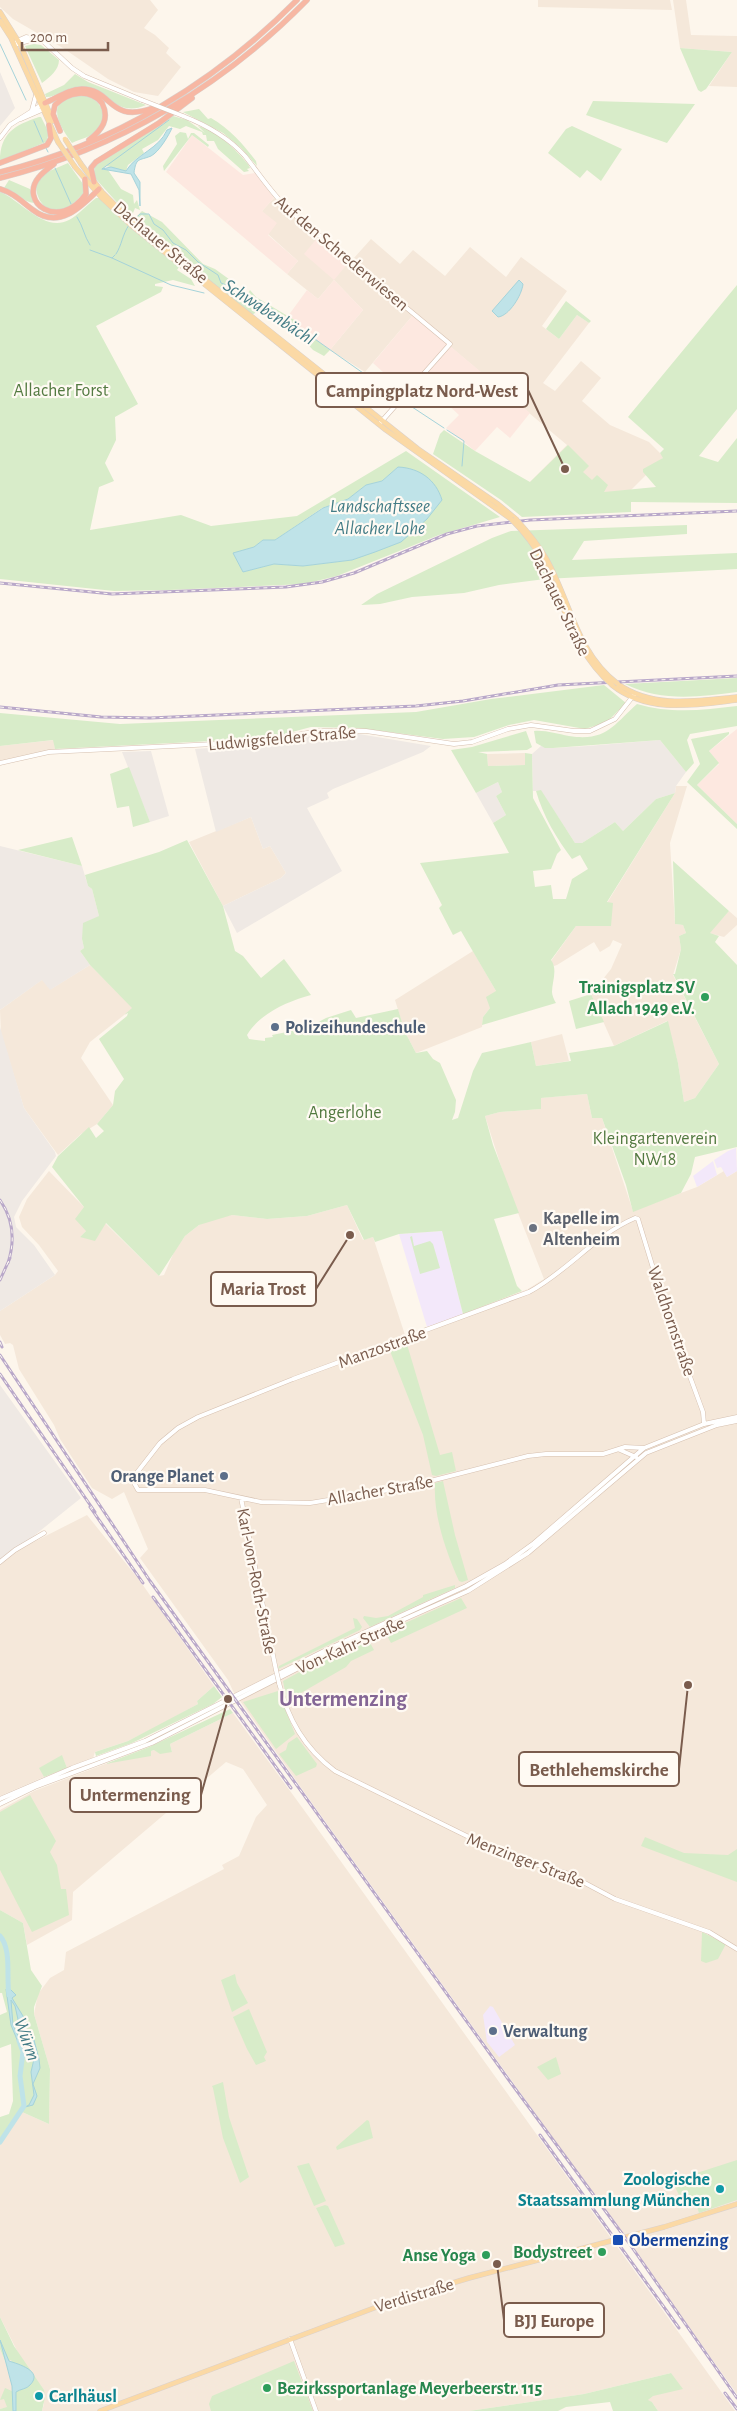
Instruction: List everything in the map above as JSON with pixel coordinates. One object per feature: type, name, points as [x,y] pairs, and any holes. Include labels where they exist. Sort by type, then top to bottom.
[{"type":"highway","points":[[0,172],[36,162],[83,145],[166,103],[239,53],[297,0]]},
{"type":"highway","points":[[94,182],[91,168],[96,162],[166,118],[270,36],[306,0]]},
{"type":"highway","points":[[0,178],[59,161],[136,127],[206,85]]},
{"type":"highway","points":[[43,106],[71,91],[84,89],[93,91],[114,108],[126,112],[139,112],[166,103]]},
{"type":"highway","points":[[60,131],[53,112],[56,103],[77,94],[87,94],[95,97],[104,109],[104,123],[99,132],[83,145]]},
{"type":"highway","points":[[0,163],[47,144],[51,138],[49,125]]},
{"type":"highway","points":[[59,161],[38,177],[34,184],[35,198],[44,209],[59,213],[74,206],[86,194],[85,179]]},
{"type":"highway","points":[[0,189],[20,199],[40,215],[58,219],[73,213],[98,190]]},
{"type":"main road","name":"Dachauer Straße","points":[[0,12],[19,42],[49,125],[58,142],[85,179],[128,220],[381,423],[514,519],[547,559],[587,651],[597,665],[618,684],[634,695],[666,701],[689,702],[737,696]]},
{"type":"main road","name":"Dachauer Straße","points":[[0,21],[14,44],[36,95],[98,190]]},
{"type":"main road","name":"Dachauer Straße","points":[[514,519],[542,560],[586,656],[612,685],[667,706],[737,700]]},
{"type":"main road","name":"Verdistraße","points":[[100,2411],[409,2296],[664,2227],[737,2204]]},
{"type":"street","name":"Auf den Schrederwiesen","points":[[14,44],[37,38],[46,42],[72,68],[84,76],[209,128],[235,147],[284,205],[450,344],[381,423]]},
{"type":"street","points":[[30,111],[34,105],[36,95]]},
{"type":"street","points":[[0,138],[14,122],[30,111],[43,106]]},
{"type":"street","points":[[14,122],[43,106]]},
{"type":"street","name":"Ludwigsfelder Straße","points":[[0,763],[49,752],[256,742],[319,731],[366,731],[454,744],[472,742],[524,726],[539,725],[581,732],[596,729],[615,719],[634,695]]},
{"type":"street","name":"Waldhornstraße","points":[[636,1218],[647,1243],[668,1317],[703,1412],[704,1424]]},
{"type":"street","name":"Manzostraße","points":[[138,1490],[132,1479],[160,1443],[185,1423],[293,1380],[529,1292],[546,1282],[581,1252],[624,1223],[636,1218]]},
{"type":"street","name":"Allacher Straße","points":[[645,1451],[704,1424],[737,1417]]},
{"type":"street","name":"Allacher Straße","points":[[138,1490],[206,1490],[269,1503],[310,1503],[407,1487],[528,1456],[546,1454],[603,1454],[625,1447],[645,1451],[717,1425],[737,1422]]},
{"type":"street","points":[[620,1450],[636,1457]]},
{"type":"street","name":"Von-Kahr-Straße","points":[[0,1799],[72,1768],[145,1741],[326,1650],[468,1586],[505,1564],[534,1543],[645,1451]]},
{"type":"street","name":"Von-Kahr-Straße","points":[[0,1804],[51,1781],[152,1743],[328,1654],[468,1591],[528,1553],[636,1457]]},
{"type":"street","name":"Karl-von-Roth-Straße","points":[[241,1498],[279,1683]]},
{"type":"street","points":[[0,1562],[15,1550],[44,1533]]},
{"type":"street","name":"Menzinger Straße","points":[[279,1683],[290,1717],[298,1734],[321,1760],[346,1777],[463,1835],[515,1858],[566,1873],[615,1899],[709,1932],[737,1949]]},
{"type":"street","points":[[290,2339],[316,2411]]},
{"type":"shaded area","points":[[0,0],[150,0],[158,10],[144,28],[169,48],[166,53],[181,67],[158,96],[134,92],[108,79],[63,48],[13,19],[0,7]]},
{"type":"shaded area","points":[[538,0],[670,0],[672,10],[538,7]]},
{"type":"shaded area","points":[[673,0],[686,0],[691,35],[737,36],[737,87],[709,86],[732,52],[680,48]]},
{"type":"shaded area","points":[[0,72],[15,108],[0,126]]},
{"type":"shaded area","points":[[192,135],[243,175],[255,173],[274,198],[262,211],[277,223],[268,235],[298,261],[287,274],[166,172]]},
{"type":"shaded area","points":[[274,198],[380,288],[384,283],[354,258],[371,239],[400,264],[413,250],[445,276],[470,247],[506,277],[521,257],[567,291],[542,326],[559,339],[577,315],[589,323],[543,383],[555,391],[581,361],[601,378],[582,401],[610,425],[649,442],[664,457],[631,490],[592,494],[530,482],[567,445],[413,315],[365,372],[330,350],[363,310],[334,280],[318,299],[287,274],[298,261],[268,234],[262,211]]},
{"type":"shaded area","points":[[318,237],[349,262],[334,280],[304,254]]},
{"type":"shaded area","points":[[334,280],[363,310],[330,350],[296,325],[296,321],[288,316],[307,290],[318,299]]},
{"type":"shaded area","points":[[413,315],[530,413],[510,438],[497,427],[475,451],[446,428],[459,415],[417,376],[404,391],[373,363]]},
{"type":"shaded area","points":[[737,729],[737,824],[697,785],[719,764],[709,751]]},
{"type":"shaded area","points":[[328,734],[359,734],[431,746],[423,752],[333,789],[327,793],[329,798],[307,808],[342,871],[237,933],[223,906],[281,878],[286,873],[270,846],[263,849],[251,817],[216,832],[195,749],[277,743]]},
{"type":"shaded area","points":[[54,740],[55,749],[0,761],[0,746]]},
{"type":"shaded area","points":[[660,740],[686,772],[676,786],[675,793],[656,799],[623,831],[615,822],[582,843],[575,843],[541,791],[533,791],[532,754],[541,746],[553,748]]},
{"type":"shaded area","points":[[151,751],[169,816],[150,822],[122,752]]},
{"type":"shaded area","points":[[525,753],[525,765],[488,766],[487,754]]},
{"type":"shaded area","points":[[498,782],[502,792],[496,796],[506,815],[493,823],[476,793]]},
{"type":"shaded area","points":[[676,786],[687,786],[670,843],[675,924],[683,925],[686,933],[679,936],[681,949],[673,975],[719,1064],[695,1098],[684,1102],[678,1063],[667,1021],[614,1046],[591,994],[611,969],[622,944],[613,940],[610,946],[600,952],[594,942],[557,965],[554,966],[551,961],[576,926],[613,903],[607,903],[675,793]]},
{"type":"shaded area","points":[[251,817],[263,849],[270,846],[286,873],[281,878],[223,906],[189,842]]},
{"type":"shaded area","points":[[0,846],[82,866],[88,886],[92,889],[99,916],[82,939],[84,948],[80,951],[90,965],[50,990],[42,980],[0,1010]]},
{"type":"shaded area","points":[[729,911],[737,918],[737,925],[724,937],[709,933]]},
{"type":"shaded area","points":[[473,951],[496,991],[490,1008],[483,1017],[482,1027],[416,1053],[405,1032],[395,1000]]},
{"type":"shaded area","points":[[90,965],[133,1008],[90,1042],[81,1058],[113,1105],[97,1124],[81,1134],[58,1155],[24,1108],[1,1034],[0,1010],[43,979],[51,989]]},
{"type":"shaded area","points":[[0,1027],[24,1108],[56,1156],[22,1201],[14,1217],[16,1227],[34,1245],[55,1275],[0,1311]]},
{"type":"shaded area","points":[[562,1034],[569,1061],[536,1066],[531,1042]]},
{"type":"shaded area","points":[[587,1094],[592,1118],[602,1118],[633,1211],[697,1187],[724,1171],[727,1177],[737,1171],[737,2394],[307,1796],[233,1691],[228,1680],[140,1558],[148,1549],[124,1492],[112,1499],[92,1488],[60,1439],[54,1425],[19,1369],[13,1345],[10,1343],[5,1344],[0,1335],[0,1311],[55,1275],[58,1271],[39,1245],[22,1227],[19,1217],[27,1199],[49,1171],[84,1207],[86,1231],[80,1237],[99,1234],[105,1223],[159,1276],[164,1275],[174,1252],[185,1236],[199,1225],[214,1217],[232,1215],[267,1219],[307,1216],[347,1205],[363,1240],[373,1237],[405,1335],[528,1289],[544,1279],[507,1185],[485,1116],[500,1112],[541,1109],[540,1098]]},
{"type":"shaded area","points":[[736,1148],[737,1171],[727,1177],[721,1167],[717,1168],[714,1160]]},
{"type":"shaded area","points":[[713,1161],[717,1175],[697,1187],[693,1176]]},
{"type":"shaded area","points":[[442,1231],[463,1314],[427,1327],[399,1234]]},
{"type":"shaded area","points":[[0,1385],[81,1498],[0,1563]]},
{"type":"shaded area","points":[[87,1515],[140,1581],[214,1686],[197,1701],[198,1704],[158,1726],[128,1741],[95,1752],[93,1758],[67,1768],[62,1756],[40,1768],[44,1777],[0,1796],[0,1564],[16,1551]]},
{"type":"shaded area","points":[[233,1713],[735,2411],[658,2411],[652,2402],[647,2401],[671,2373],[584,2394],[469,2411],[42,2411],[44,2404],[0,2317],[0,2142],[3,2135],[22,2112],[49,2124],[50,2069],[34,2014],[38,1994],[50,1978],[64,1970],[66,1952],[224,1869],[222,1865],[239,1856],[256,1817],[267,1805],[243,1769],[226,1762],[73,1892],[72,1920],[27,1945],[23,1923],[0,1910],[0,1810],[34,1791],[105,1764],[154,1750],[172,1752],[170,1744]]},
{"type":"shaded area","points":[[490,2006],[493,2007],[515,2045],[499,2057],[487,2042],[483,2015]]},
{"type":"shaded area","points":[[0,2349],[5,2361],[11,2360],[16,2372],[12,2407],[0,2409]]},
{"type":"green space","points":[[41,45],[59,60],[56,70],[42,83],[25,46]]},
{"type":"green space","points":[[680,48],[732,52],[706,89],[701,92],[698,90]]},
{"type":"green space","points":[[75,74],[88,82],[146,105],[136,108],[120,106],[98,93],[80,87],[71,88],[46,97],[45,94],[64,85]]},
{"type":"green space","points":[[85,95],[99,105],[104,114],[104,119],[98,130],[72,143],[61,126],[57,111],[59,105],[64,100]]},
{"type":"green space","points":[[593,101],[695,104],[667,143],[586,115]]},
{"type":"green space","points":[[199,109],[208,119],[211,118],[218,122],[236,137],[256,161],[257,166],[241,148],[223,133],[183,112]]},
{"type":"green space","points":[[173,116],[187,120],[205,133],[198,126],[219,136],[248,164],[250,168],[247,169],[249,171],[244,172],[218,149],[214,141],[207,141],[206,135],[203,135],[202,132],[186,126],[180,129],[169,126],[158,140],[142,149],[144,153],[128,165],[126,171],[106,166],[102,170],[108,170],[121,189],[133,195],[134,204],[137,200],[140,210],[135,208],[131,218],[95,178],[94,166]]},
{"type":"green space","points":[[41,117],[49,133],[46,142],[0,161],[3,143],[10,132],[23,123]]},
{"type":"green space","points":[[572,126],[622,149],[601,181],[587,170],[580,178],[548,153],[566,129]]},
{"type":"green space","points":[[180,132],[186,133],[188,139],[191,133],[194,133],[209,145],[208,147],[192,135],[164,171],[163,166],[177,144],[175,136]]},
{"type":"green space","points":[[68,163],[83,184],[84,193],[66,208],[60,210],[49,209],[44,206],[38,197],[36,185],[45,173]]},
{"type":"green space","points":[[9,180],[30,189],[34,203],[26,201],[4,188]]},
{"type":"green space","name":"Allacher Forst","points":[[0,192],[42,219],[60,223],[69,220],[96,198],[99,198],[130,227],[179,267],[177,270],[191,279],[195,286],[173,280],[155,284],[155,286],[163,287],[161,292],[96,326],[138,404],[115,417],[116,440],[105,463],[114,481],[99,487],[90,530],[181,515],[211,526],[297,516],[406,451],[500,517],[439,535],[337,576],[304,584],[114,591],[0,579]],"holes":[[[398,467],[401,542],[352,560],[303,566],[274,564],[243,572],[234,553],[254,547],[263,540],[275,540],[322,508],[348,499],[366,485],[382,481]]]},
{"type":"green space","points":[[142,211],[162,222],[203,264],[215,269],[233,282],[233,285],[242,291],[243,297],[247,298],[250,296],[253,300],[248,293],[250,290],[256,297],[296,321],[296,325],[330,350],[324,356],[313,350],[298,334],[279,322],[267,310],[263,312],[258,311],[252,315],[135,221],[135,218]]},
{"type":"green space","points":[[737,285],[737,409],[699,456],[718,462],[737,438],[737,503],[631,502],[631,512],[522,517],[501,500],[433,454],[440,434],[444,430],[475,451],[530,482],[568,445],[589,466],[583,472],[592,480],[597,475],[608,485],[604,492],[656,487],[643,472],[643,469],[663,458],[660,453],[664,449],[628,417]]},
{"type":"green space","points":[[566,301],[591,321],[589,323],[577,315],[559,339],[546,329]]},
{"type":"green space","points":[[687,525],[687,534],[584,541],[572,560],[737,553],[737,569],[545,579],[499,585],[464,593],[412,597],[380,604],[361,605],[377,594],[492,538],[511,531]]},
{"type":"green space","points":[[737,678],[737,692],[680,697],[652,694],[625,684]]},
{"type":"green space","points":[[604,685],[626,703],[607,722],[585,729],[534,720],[509,725],[474,737],[443,739],[358,728],[311,727],[269,738],[55,749],[53,740],[0,746],[0,713],[120,724],[416,712],[491,699]]},
{"type":"green space","points":[[637,704],[675,710],[699,710],[737,706],[737,726],[690,734],[687,740],[694,763],[686,772],[660,740],[553,748],[545,748],[536,743],[534,731],[582,737],[601,734],[609,730]]},
{"type":"green space","points":[[526,731],[532,747],[527,750],[478,752],[487,754],[488,766],[525,765],[525,753],[532,754],[533,798],[561,850],[557,854],[551,869],[533,871],[535,887],[551,885],[553,899],[566,899],[572,879],[588,869],[580,855],[572,859],[561,843],[551,827],[536,791],[541,790],[575,843],[582,843],[615,822],[623,831],[656,799],[675,793],[607,902],[613,903],[611,926],[576,926],[551,960],[554,967],[552,993],[556,1003],[482,1025],[483,1017],[490,1008],[486,997],[496,991],[461,931],[453,935],[439,908],[442,905],[420,863],[509,853],[493,823],[506,815],[496,796],[502,792],[498,782],[476,793],[451,750],[472,747]]},
{"type":"green space","points":[[729,732],[709,751],[719,763],[697,785],[737,824],[737,829],[687,782],[700,764],[691,739]]},
{"type":"green space","points":[[129,767],[150,822],[133,827],[129,806],[117,808],[110,774]]},
{"type":"green space","points":[[72,837],[82,866],[18,850]]},
{"type":"green space","points":[[187,840],[223,906],[235,951],[243,956],[261,978],[284,959],[311,995],[275,1009],[266,1015],[252,1027],[247,1035],[249,1039],[265,1041],[265,1038],[273,1037],[272,1035],[307,1028],[326,1018],[351,1010],[356,1018],[398,1009],[405,1032],[416,1053],[427,1051],[433,1059],[440,1063],[456,1100],[452,1120],[458,1118],[473,1071],[482,1053],[531,1042],[536,1066],[571,1061],[569,1053],[614,1046],[668,1021],[678,1063],[684,1102],[695,1098],[719,1064],[673,974],[675,974],[681,949],[679,936],[686,933],[683,925],[675,924],[673,861],[729,911],[710,933],[719,936],[715,942],[737,965],[737,1147],[695,1157],[691,1174],[681,1193],[633,1212],[626,1185],[602,1118],[592,1118],[587,1094],[541,1098],[541,1109],[500,1112],[485,1116],[493,1145],[519,1213],[494,1219],[517,1286],[522,1291],[463,1314],[442,1231],[399,1234],[375,1242],[373,1237],[364,1240],[347,1205],[307,1216],[267,1219],[232,1215],[199,1225],[185,1236],[159,1276],[106,1223],[95,1241],[80,1237],[86,1231],[75,1219],[84,1207],[52,1167],[58,1156],[89,1127],[96,1138],[104,1131],[97,1124],[113,1105],[115,1091],[124,1079],[99,1039],[127,1016],[128,1013],[124,1015],[132,1008],[90,965],[80,951],[84,948],[82,939],[83,923],[99,916],[92,889],[88,886],[85,875],[159,852]]},
{"type":"green space","points":[[591,994],[604,1022],[576,1029],[569,1001]]},
{"type":"green space","points":[[412,1236],[414,1246],[430,1241],[433,1244],[440,1268],[420,1274],[410,1237]]},
{"type":"green space","points":[[406,1341],[440,1455],[452,1452],[456,1471],[436,1476],[432,1475],[423,1435],[390,1351],[390,1347]]},
{"type":"green space","points":[[443,1481],[455,1535],[468,1580],[462,1582],[459,1581],[449,1558],[438,1520],[435,1483]]},
{"type":"green space","points":[[455,1585],[455,1588],[370,1627],[363,1618],[364,1616],[376,1618],[388,1616],[423,1597],[423,1595]]},
{"type":"green space","points":[[461,1598],[467,1608],[391,1643],[385,1632]]},
{"type":"green space","points":[[353,1618],[357,1619],[362,1627],[360,1630],[278,1669],[279,1666],[355,1628]]},
{"type":"green space","points":[[368,1639],[374,1650],[351,1661],[346,1667],[287,1701],[283,1681],[329,1656]]},
{"type":"green space","points":[[214,1686],[222,1697],[213,1704],[132,1743],[96,1756],[95,1752],[128,1741],[198,1704],[197,1701]]},
{"type":"green space","points":[[278,1691],[295,1734],[276,1749],[243,1702]]},
{"type":"green space","points":[[230,1709],[233,1713],[170,1744],[172,1752],[160,1754],[154,1750],[151,1751],[151,1756],[105,1764],[149,1747]]},
{"type":"green space","points":[[297,1737],[317,1764],[316,1767],[296,1776],[279,1754],[286,1750],[288,1743]]},
{"type":"green space","points":[[62,1755],[67,1768],[44,1777],[39,1768]]},
{"type":"green space","points":[[30,1795],[56,1841],[50,1852],[57,1865],[61,1889],[66,1889],[69,1915],[32,1932],[0,1870],[0,1812]]},
{"type":"green space","points":[[645,1837],[684,1853],[728,1855],[737,1849],[737,1882],[641,1846]]},
{"type":"green space","points":[[0,1910],[23,1923],[31,1970],[42,1986],[34,2007],[34,2014],[50,2069],[49,2124],[22,2112],[3,2135],[0,2142],[0,2117],[9,2114],[13,2101],[11,2044],[0,2048],[0,2015],[7,2012],[2,1993],[0,1993]]},
{"type":"green space","points":[[702,1932],[726,1944],[718,1959],[706,1963],[701,1961]]},
{"type":"green space","points":[[235,1974],[237,1983],[248,2003],[232,2012],[221,1980]]},
{"type":"green space","points":[[249,2009],[267,2052],[264,2057],[266,2061],[256,2065],[233,2017]]},
{"type":"green space","points":[[556,2057],[561,2074],[548,2080],[537,2067]]},
{"type":"green space","points":[[223,2082],[229,2117],[249,2177],[240,2183],[223,2138],[212,2086]]},
{"type":"green space","points":[[367,2120],[369,2121],[373,2138],[337,2150],[336,2147]]},
{"type":"green space","points":[[737,2160],[737,2200],[699,2213],[694,2197],[682,2201],[672,2181]]},
{"type":"green space","points":[[309,2163],[326,2201],[314,2206],[297,2166]]},
{"type":"green space","points":[[328,2206],[345,2244],[335,2247],[316,2208]]},
{"type":"green space","points":[[0,2317],[14,2346],[44,2390],[45,2397],[42,2411],[0,2411],[0,2409],[7,2407],[4,2399],[0,2400],[5,2388],[12,2391],[13,2396],[16,2372],[11,2360],[5,2361],[0,2349]]},
{"type":"green space","name":"Bezirkssportanlage Meyerbeerstr. 115","points":[[294,2361],[313,2411],[211,2411],[209,2404],[212,2396]]},
{"type":"green space","points":[[671,2373],[683,2389],[653,2396],[648,2400],[652,2402],[658,2411],[613,2411],[610,2402],[566,2407],[558,2411],[469,2411],[584,2394]]},
{"type":"water","points":[[172,128],[157,151],[151,156],[139,160],[136,164],[134,173],[140,182],[140,206],[139,190],[131,174],[102,169],[111,167],[126,171],[130,165],[159,142],[167,130]]},
{"type":"water","points":[[519,280],[523,284],[518,299],[506,313],[498,317],[492,311]]},
{"type":"water","name":"Landschaftssee Allacher Lohe","points":[[398,467],[413,470],[426,476],[436,487],[442,500],[427,519],[401,542],[352,560],[303,566],[274,564],[243,572],[233,553],[254,547],[263,540],[275,540],[323,508],[348,499],[366,485],[382,481]]},
{"type":"water","points":[[6,1989],[10,1989],[16,1995],[12,1998],[26,2021],[24,2029],[34,2040],[39,2059],[40,2068],[33,2084],[37,2096],[33,2105],[25,2107],[29,2105],[34,2095],[31,2072],[34,2059],[30,2051],[30,2039],[19,2024],[15,2006],[11,2000],[13,2025],[23,2046],[20,2047],[11,2025]]},
{"type":"water","points":[[0,2340],[9,2361],[28,2369],[34,2376],[29,2386],[16,2392],[16,2411],[13,2411],[12,2386]]},
{"type":"waterway","name":"Schwabenbächl","points":[[0,44],[26,100]]},
{"type":"waterway","points":[[102,169],[169,120]]},
{"type":"waterway","name":"Schwabenbächl","points":[[34,121],[43,142]]},
{"type":"waterway","name":"Schwabenbächl","points":[[46,148],[48,152]]},
{"type":"waterway","name":"Schwabenbächl","points":[[55,168],[71,204]]},
{"type":"waterway","name":"Schwabenbächl","points":[[133,221],[140,214],[149,214],[154,224],[163,230],[173,243],[186,250],[198,262],[218,275],[221,283],[241,291],[243,297],[249,301],[261,301],[397,397]]},
{"type":"waterway","name":"Schwabenbächl","points":[[77,217],[90,245]]},
{"type":"waterway","name":"Schwabenbächl","points":[[116,254],[129,225]]},
{"type":"waterway","name":"Schwabenbächl","points":[[90,250],[112,258],[115,255]]},
{"type":"waterway","points":[[112,258],[171,285],[204,293]]},
{"type":"waterway","name":"Schwabenbächl","points":[[406,403],[444,428]]},
{"type":"waterway","name":"Schwabenbächl","points":[[447,430],[464,441],[462,466]]},
{"type":"waterway","name":"Würm","points":[[0,1936],[6,1949],[9,1995]]},
{"type":"waterway","name":"Würm","points":[[0,2142],[24,2106],[20,2076],[23,2052],[19,2041]]},
{"type":"railway","points":[[0,583],[112,594],[286,587],[322,582],[354,573],[447,534],[477,526],[530,520],[737,511]]},
{"type":"railway","points":[[0,707],[101,717],[150,718],[416,706],[463,701],[558,685],[737,676]]},
{"type":"railway","points":[[0,1200],[11,1223],[12,1247],[8,1263]]},
{"type":"railway","points":[[0,1280],[10,1258]]},
{"type":"railway","points":[[0,1342],[2,1347]]},
{"type":"railway","points":[[0,1355],[150,1581],[511,2083],[629,2243],[737,2398]]},
{"type":"railway","points":[[0,1374],[95,1512]]},
{"type":"railway","points":[[90,1507],[143,1583]]},
{"type":"railway","points":[[153,1597],[291,1788]]},
{"type":"railway","points":[[540,2135],[679,2328]]},
{"type":"railway","points":[[725,2393],[737,2409]]},
{"type":"place","name":"Campingplatz Nord-West","points":[[565,469]]},
{"type":"place","name":"Trainigsplatz SV Allach 1949 e.V.","points":[[705,997]]},
{"type":"place","name":"Polizeihundeschule","points":[[275,1027]]},
{"type":"place","name":"Kapelle im Altenheim","points":[[533,1228]]},
{"type":"place","name":"Maria Trost","points":[[350,1235]]},
{"type":"place","name":"Orange Planet","points":[[224,1476]]},
{"type":"place","name":"Bethlehemskirche","points":[[688,1685]]},
{"type":"place","name":"Untermenzing","points":[[228,1699]]},
{"type":"place","name":"Verwaltung","points":[[493,2031]]},
{"type":"place","name":"Zoologische Staatssammlung München","points":[[720,2189]]},
{"type":"place","name":"Obermenzing","points":[[618,2240]]},
{"type":"place","name":"Bodystreet","points":[[602,2252]]},
{"type":"place","name":"Anse Yoga","points":[[486,2255]]},
{"type":"place","name":"BJJ Europe","points":[[497,2264]]},
{"type":"place","name":"Bezirkssportanlage Meyerbeerstr. 115","points":[[267,2388]]},
{"type":"place","name":"Carlhäusl","points":[[39,2396]]},
{"type":"district","name":"Untermenzing","points":[[343,1698]]},
{"type":"park label","name":"Angerlohe","points":[[345,1112]]},
{"type":"park label","name":"Kleingartenverein NW18","points":[[655,1148]]}]
